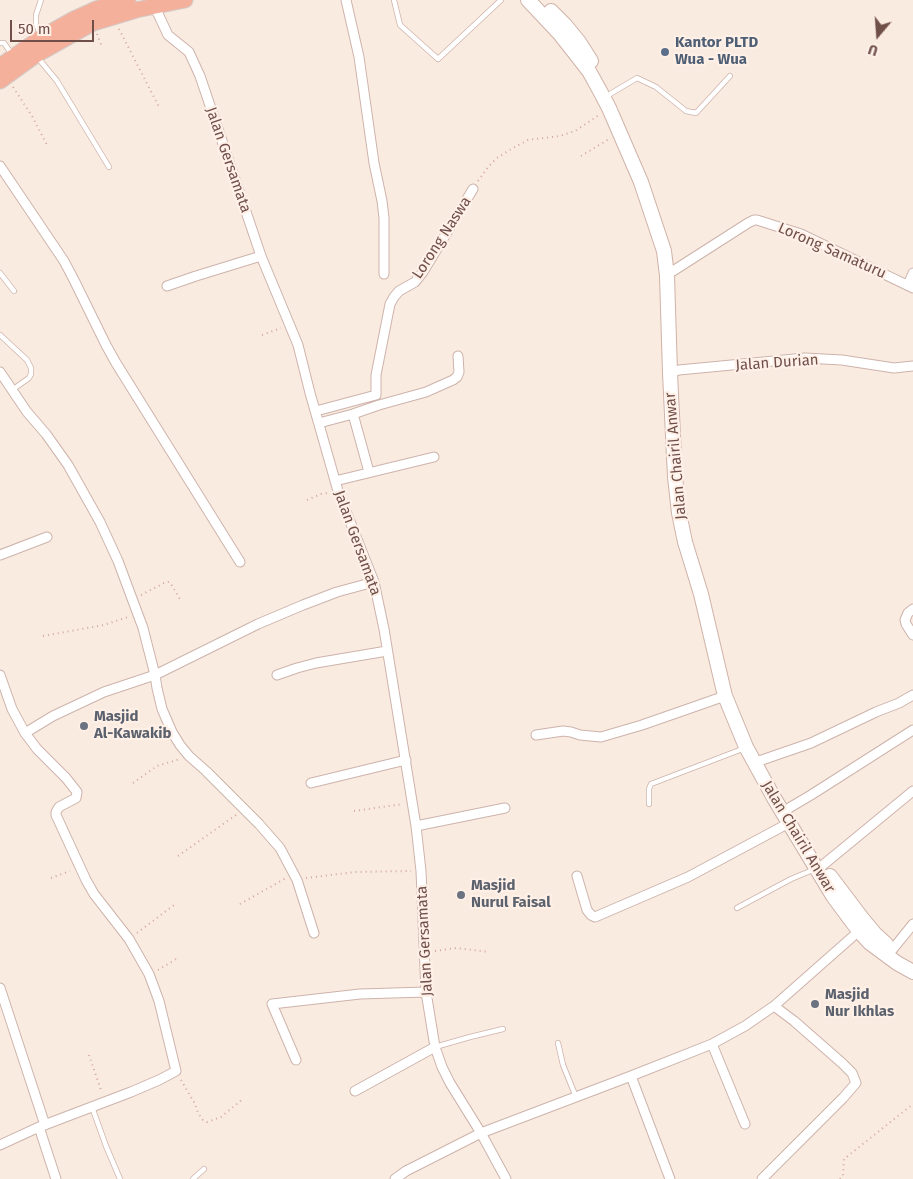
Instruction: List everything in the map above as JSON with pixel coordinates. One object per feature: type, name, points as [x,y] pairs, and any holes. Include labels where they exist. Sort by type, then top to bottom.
[{"type":"highway","points":[[2,74],[42,46],[74,19],[96,9],[128,0]]},
{"type":"highway","points":[[2,74],[14,57],[93,23],[153,3],[185,0]]},
{"type":"main road","name":"Jalan Chairil Anwar","points":[[528,0],[544,8],[565,25],[579,42],[608,100],[641,182],[664,251],[685,508],[690,537],[730,692],[759,760],[789,808],[833,896],[859,931],[886,956],[913,972]]},
{"type":"main road","name":"Jalan Chairil Anwar","points":[[608,100],[628,129],[646,176],[668,246],[672,271],[675,477],[685,542],[701,594],[725,696],[746,747],[789,823],[820,867],[832,879],[875,934],[892,950],[913,964]]},
{"type":"street","points":[[346,0],[359,57],[374,163],[382,201],[384,218],[384,274]]},
{"type":"street","name":"Jalan Gersamata","points":[[153,3],[168,35],[189,52],[194,62],[261,256],[298,345],[338,491],[374,582],[381,612],[413,803],[421,871],[426,992],[435,1047],[450,1083],[481,1133],[506,1179]]},
{"type":"street","points":[[0,166],[64,261],[116,363],[240,562]]},
{"type":"street","name":"Lorong Naswa","points":[[379,405],[376,395],[376,374],[390,304],[399,291],[415,282],[423,272],[473,189]]},
{"type":"street","name":"Lorong Samaturu","points":[[672,271],[748,223],[757,220],[801,234],[910,287]]},
{"type":"street","points":[[167,286],[261,256]]},
{"type":"street","points":[[910,287],[913,273]]},
{"type":"street","points":[[319,422],[426,392],[456,378],[459,372],[458,356]]},
{"type":"street","name":"Jalan Durian","points":[[674,372],[804,358],[842,360],[894,368],[913,366]]},
{"type":"street","points":[[0,372],[27,412],[46,434],[68,465],[100,522],[118,561],[143,628],[162,709],[172,732],[189,756],[259,824],[280,848],[296,876],[314,933]]},
{"type":"street","points":[[316,411],[376,395]]},
{"type":"street","points":[[353,414],[370,472]]},
{"type":"street","points":[[335,481],[434,457]]},
{"type":"street","points":[[0,555],[47,537]]},
{"type":"street","points":[[25,733],[53,716],[104,692],[155,675],[276,616],[337,592],[374,582]]},
{"type":"street","points":[[913,609],[908,613],[905,620],[913,635]]},
{"type":"street","points":[[277,675],[316,663],[387,651]]},
{"type":"street","points":[[0,675],[12,709],[25,733],[37,749],[77,792],[76,798],[59,807],[56,812],[79,867],[94,894],[120,926],[149,974],[159,1001],[176,1071],[159,1080],[42,1126],[0,1146]]},
{"type":"street","points":[[759,760],[811,743],[913,695]]},
{"type":"street","points":[[536,735],[563,731],[580,736],[601,737],[725,696]]},
{"type":"street","points":[[789,808],[913,730]]},
{"type":"street","points":[[311,783],[406,760]]},
{"type":"street","points":[[820,867],[913,791]]},
{"type":"street","points":[[416,826],[505,808]]},
{"type":"street","points":[[577,876],[587,910],[592,916],[597,916],[688,877],[789,823]]},
{"type":"street","points":[[892,950],[913,924]]},
{"type":"street","points":[[394,1179],[481,1133],[712,1044],[745,1026],[774,1006],[859,931]]},
{"type":"street","points":[[0,988],[56,1179]]},
{"type":"street","points":[[296,1060],[272,1004],[360,994],[426,992]]},
{"type":"street","points":[[762,1179],[856,1083],[852,1073],[842,1063],[774,1006]]},
{"type":"street","points":[[712,1044],[745,1124]]},
{"type":"street","points":[[355,1091],[435,1047]]},
{"type":"street","points":[[631,1076],[670,1179]]},
{"type":"lane","points":[[41,0],[36,15],[36,24],[42,46],[57,81],[110,167]]},
{"type":"lane","points":[[394,0],[400,25],[438,58],[501,0]]},
{"type":"lane","points":[[0,43],[4,43],[14,57]]},
{"type":"lane","points":[[608,100],[638,78],[656,87],[686,111],[696,113],[730,76]]},
{"type":"lane","points":[[0,272],[14,292]]},
{"type":"lane","points":[[0,335],[27,360],[30,368],[31,374],[29,378],[12,390]]},
{"type":"lane","points":[[649,804],[651,784],[746,747]]},
{"type":"lane","points":[[737,908],[791,879],[820,867]]},
{"type":"lane","points":[[435,1047],[503,1029]]},
{"type":"lane","points":[[558,1043],[563,1066],[576,1097]]},
{"type":"lane","points":[[92,1107],[120,1179]]},
{"type":"lane","points":[[193,1179],[204,1169]]},
{"type":"path","points":[[113,16],[159,107]]},
{"type":"path","points":[[2,74],[32,116],[48,147]]},
{"type":"path","points":[[473,189],[488,167],[497,158],[528,140],[560,136],[575,130],[608,100]]},
{"type":"path","points":[[582,156],[604,141],[621,134]]},
{"type":"path","points":[[262,335],[290,325]]},
{"type":"path","points":[[307,500],[321,494],[338,491]]},
{"type":"path","points":[[132,599],[169,582],[181,601]]},
{"type":"path","points":[[43,636],[104,625],[138,614]]},
{"type":"path","points":[[133,783],[157,766],[189,756]]},
{"type":"path","points":[[354,811],[413,803]]},
{"type":"path","points":[[178,856],[244,810]]},
{"type":"path","points":[[51,878],[79,867]]},
{"type":"path","points":[[240,904],[296,876],[355,872],[421,871]]},
{"type":"path","points":[[129,940],[174,905]]},
{"type":"path","points":[[425,952],[456,948],[489,952]]},
{"type":"path","points":[[149,974],[178,958]]},
{"type":"path","points":[[89,1055],[105,1102]]},
{"type":"path","points":[[176,1071],[195,1104],[198,1113],[207,1122],[220,1117],[244,1098]]},
{"type":"path","points":[[840,1179],[843,1176],[844,1159],[913,1104]]},
{"type":"place","name":"Kantor PLTD Wua - Wua","points":[[665,52]]},
{"type":"place","name":"Masjid Al-Kawakib","points":[[84,726]]},
{"type":"place","name":"Masjid Nurul Faisal","points":[[461,895]]},
{"type":"place","name":"Masjid Nur Ikhlas","points":[[815,1004]]}]
